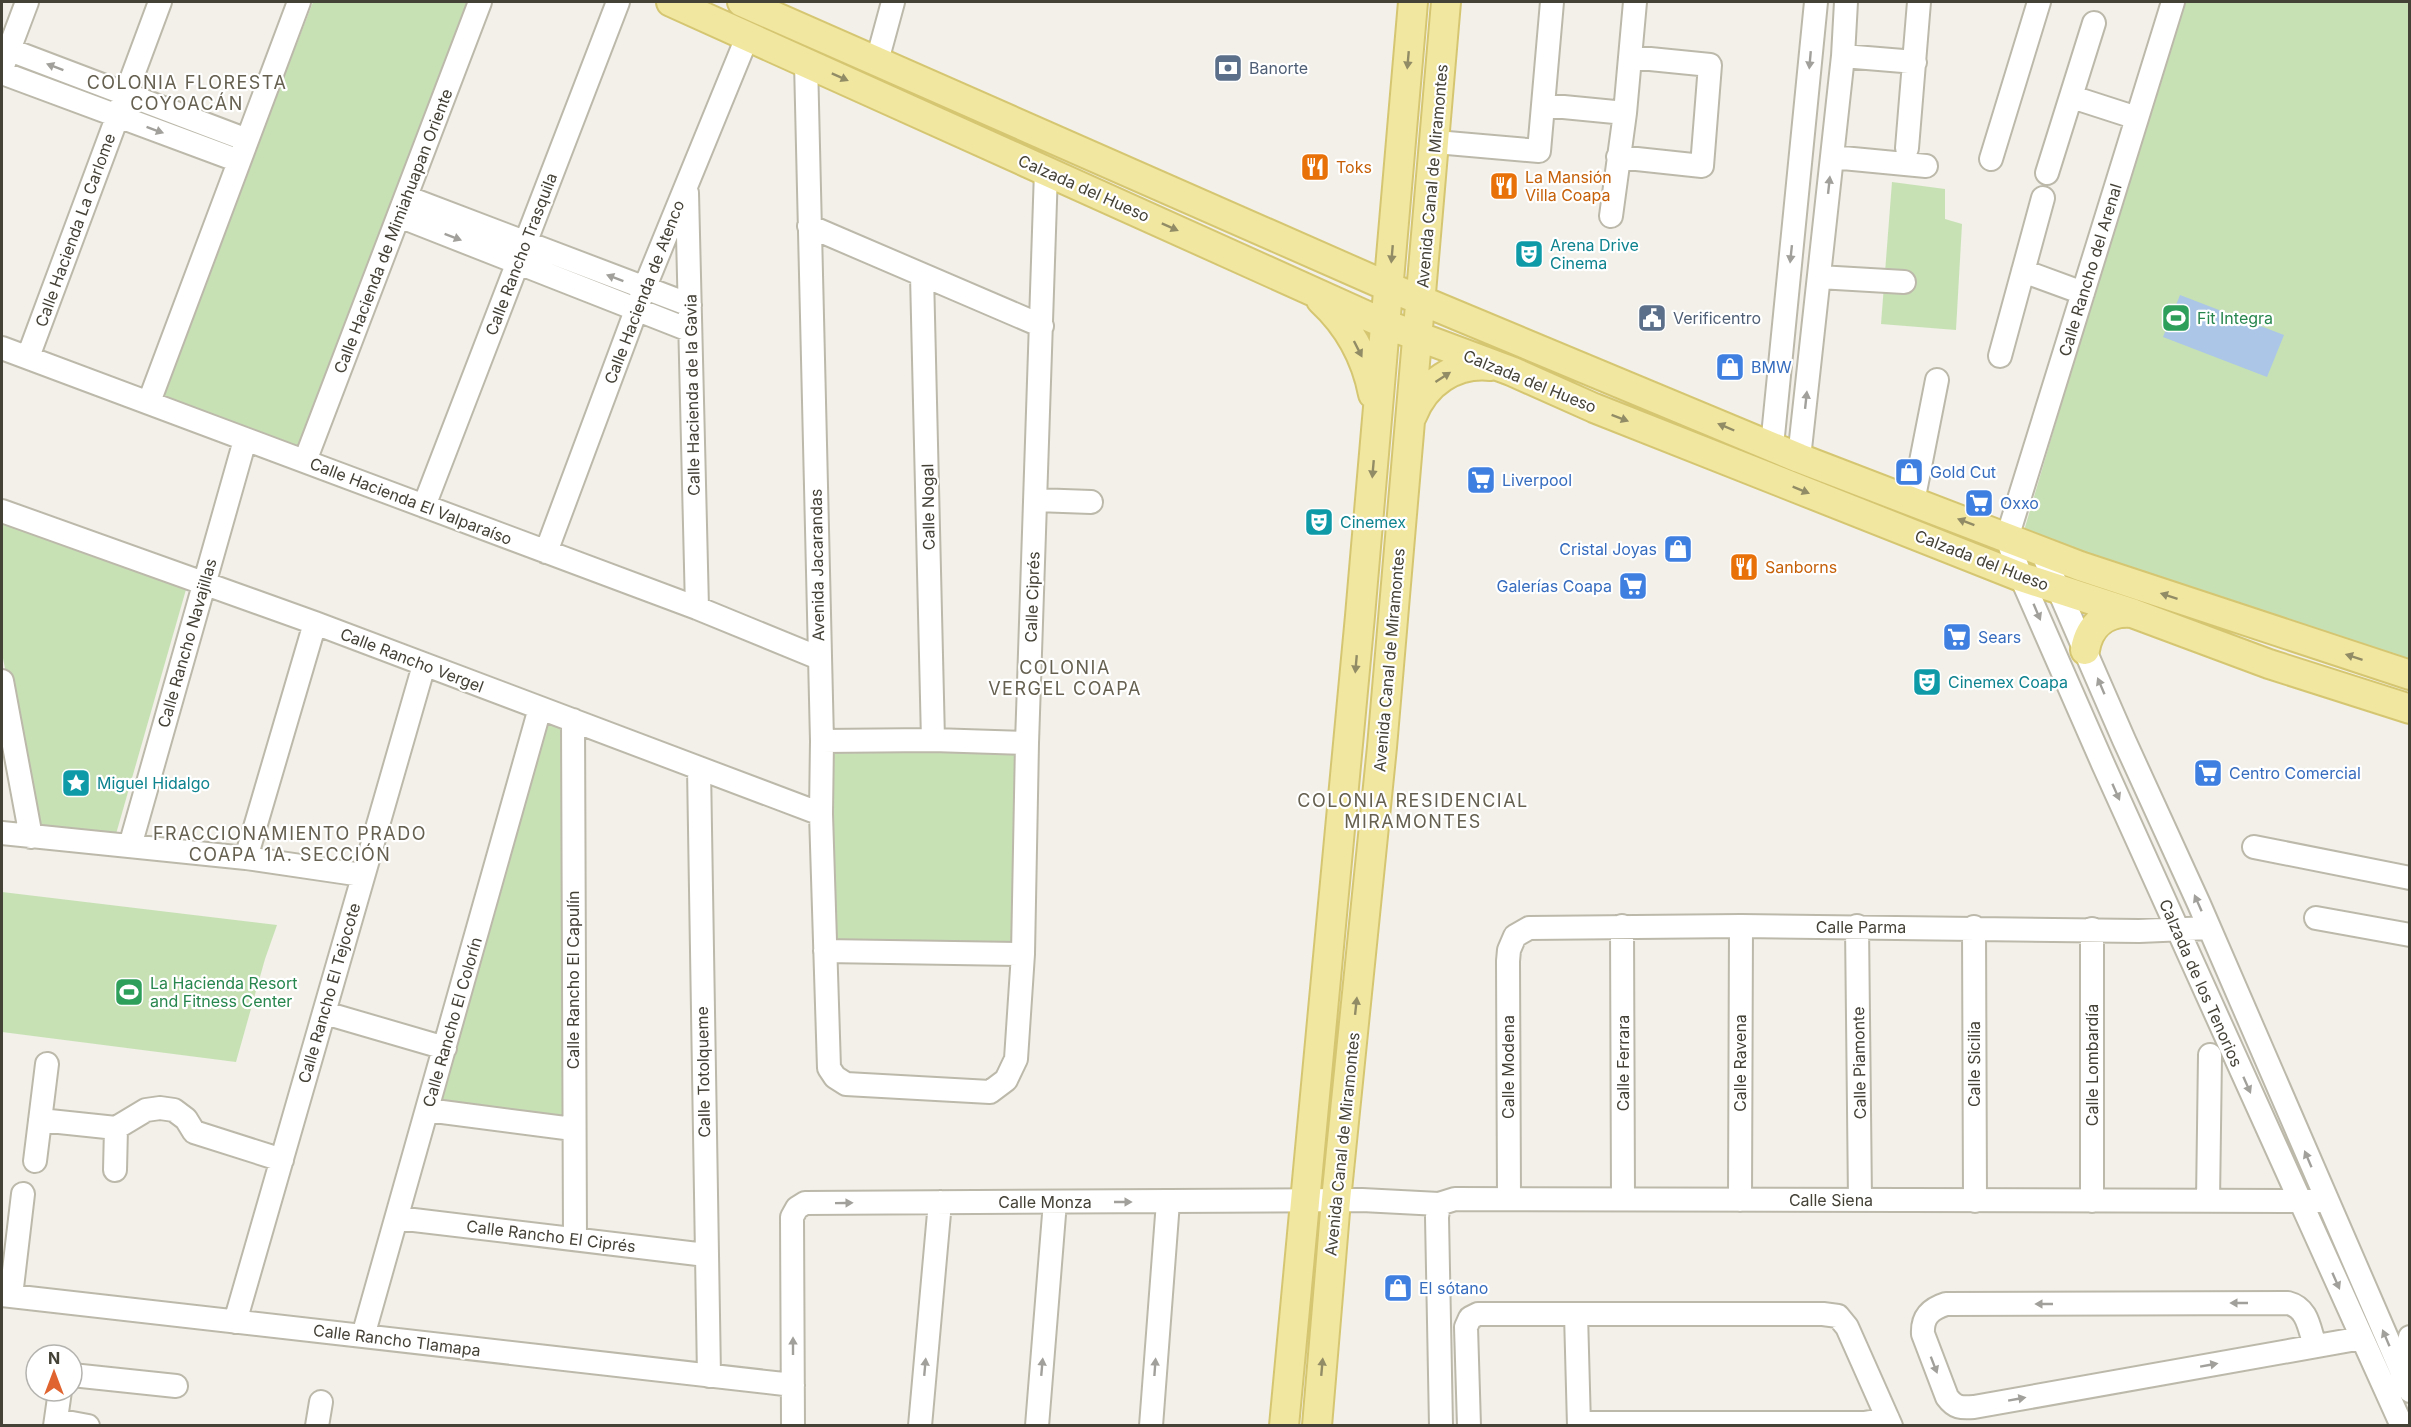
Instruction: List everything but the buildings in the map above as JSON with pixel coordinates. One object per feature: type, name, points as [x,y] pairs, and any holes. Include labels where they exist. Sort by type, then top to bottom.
[{"type":"main road","name":"Calzada del Hueso","points":[[742,2],[1389,287],[1799,458],[2042,552],[2409,675]]},
{"type":"main road","name":"Avenida Canal de Miramontes","points":[[1284,1425],[1376,436],[1413,2]]},
{"type":"main road","name":"Avenida Canal de Miramontes","points":[[1317,1425],[1336,1200],[1382,752],[1436,142],[1446,2]]},
{"type":"main road","name":"Calzada del Hueso","points":[[685,4],[806,62],[1385,324],[1511,371],[1594,408],[2021,577],[2132,613],[2202,641],[2409,709]]},
{"type":"main road","points":[[1307,289],[1337,316],[1359,350],[1375,400],[1376,436]]},
{"type":"main road","points":[[1410,423],[1416,405],[1423,394],[1452,372],[1488,365],[1511,371]]},
{"type":"main road","points":[[2085,650],[2090,633],[2101,620],[2116,613],[2132,613]]},
{"type":"street","points":[[3,60],[27,2]]},
{"type":"street","name":"Calle Hacienda La Carlome","points":[[28,357],[160,2]]},
{"type":"street","points":[[149,402],[299,2]]},
{"type":"street","name":"Calle Hacienda de Mimiahuapan Oriente","points":[[305,461],[480,2]]},
{"type":"street","name":"Calle Rancho Trasquila","points":[[424,506],[618,2]]},
{"type":"street","points":[[876,61],[893,2]]},
{"type":"street","points":[[1436,142],[1539,151],[1552,2]]},
{"type":"street","points":[[1611,216],[1635,2]]},
{"type":"street","points":[[1772,446],[1816,2]]},
{"type":"street","points":[[1799,458],[1843,56],[1846,2]]},
{"type":"street","points":[[1906,148],[1919,2]]},
{"type":"street","points":[[1991,159],[2038,2]]},
{"type":"street","name":"Calle Rancho del Arenal","points":[[2007,538],[2173,2]]},
{"type":"street","points":[[2047,173],[2094,22]]},
{"type":"street","name":"Calle Hacienda de Atenco","points":[[546,552],[640,299],[748,35]]},
{"type":"street","points":[[1843,56],[1915,62]]},
{"type":"street","points":[[1617,157],[1702,166],[1710,65],[1629,57]]},
{"type":"street","points":[[3,60],[126,94],[247,140]]},
{"type":"street","points":[[3,60],[118,116],[239,161]]},
{"type":"street","name":"Avenida Jacarandas","points":[[806,62],[822,741],[821,814],[829,1068],[835,1077],[846,1084],[990,1092],[1006,1080],[1016,1059]]},
{"type":"street","points":[[2072,97],[2137,118]]},
{"type":"street","points":[[1543,105],[1624,113]]},
{"type":"street","points":[[1832,157],[1926,166]]},
{"type":"street","name":"Calle Ciprés","points":[[1016,1059],[1023,954],[1027,743],[1046,171]]},
{"type":"street","name":"Calle Hacienda de la Gavia","points":[[687,183],[697,608]]},
{"type":"street","points":[[2000,357],[2043,198]]},
{"type":"street","points":[[403,207],[640,299],[689,330]]},
{"type":"street","points":[[809,226],[1042,326]]},
{"type":"street","points":[[1794,226],[1824,230]]},
{"type":"street","points":[[2023,272],[2083,293]]},
{"type":"street","name":"Calle Nogal","points":[[922,275],[933,740]]},
{"type":"street","points":[[1819,277],[1904,282]]},
{"type":"street","points":[[640,299],[690,305]]},
{"type":"street","name":"Calle Hacienda El Valparaíso","points":[[2,348],[697,608],[819,658]]},
{"type":"street","points":[[1913,502],[1937,380]]},
{"type":"street","name":"Calle Rancho Navajillas","points":[[130,846],[245,440]]},
{"type":"street","points":[[1036,500],[1091,501]]},
{"type":"street","name":"Calle Rancho Vergel","points":[[2,511],[315,624],[821,814]]},
{"type":"street","name":"Calzada de los Tenorios","points":[[2007,538],[2021,577],[2177,930],[2362,1338],[2402,1384]]},
{"type":"street","name":"Calzada de los Tenorios","points":[[2042,552],[2227,968],[2347,1249],[2402,1384],[2402,1425]]},
{"type":"street","points":[[246,858],[315,624]]},
{"type":"street","name":"Calle Rancho El Tejocote","points":[[235,1322],[424,665]]},
{"type":"street","points":[[2,681],[32,837]]},
{"type":"street","name":"Calle Rancho El Colorín","points":[[363,1336],[540,708]]},
{"type":"street","name":"Calle Rancho El Capulín","points":[[573,720],[575,1239]]},
{"type":"street","points":[[822,741],[933,740],[1027,743]]},
{"type":"street","name":"Calle Totolqueme","points":[[699,768],[709,1376]]},
{"type":"street","points":[[2,833],[246,858],[362,875]]},
{"type":"street","points":[[2254,847],[2409,878]]},
{"type":"street","points":[[2316,918],[2409,935]]},
{"type":"street","name":"Calle Parma","points":[[1515,936],[1529,928],[1622,926],[2177,930],[2209,928]]},
{"type":"street","name":"Calle Ferrara","points":[[1622,926],[1623,1199]]},
{"type":"street","name":"Calle Ravena","points":[[1740,1200],[1741,926]]},
{"type":"street","name":"Calle Piamonte","points":[[1857,926],[1860,1200]]},
{"type":"street","name":"Calle Sicilia","points":[[1974,927],[1975,1201]]},
{"type":"street","name":"Calle Lombardía","points":[[2092,929],[2092,1201]]},
{"type":"street","name":"Calle Modena","points":[[1509,1199],[1508,961],[1515,936]]},
{"type":"street","points":[[825,951],[1023,954]]},
{"type":"street","points":[[2201,981],[2227,968]]},
{"type":"street","points":[[324,1013],[445,1048]]},
{"type":"street","points":[[2208,1201],[2210,1055]]},
{"type":"street","points":[[35,1161],[46,1064]]},
{"type":"street","points":[[40,1120],[116,1128],[146,1110],[160,1108],[174,1110],[186,1119],[194,1132],[282,1160]]},
{"type":"street","points":[[427,1110],[573,1130]]},
{"type":"street","points":[[115,1170],[116,1128]]},
{"type":"street","points":[[6,1295],[22,1194]]},
{"type":"street","name":"Calle Siena","points":[[1305,1200],[1439,1204],[1455,1199],[2326,1201]]},
{"type":"street","name":"Calle Monza","points":[[793,1385],[792,1217],[797,1208],[805,1203],[1305,1200]]},
{"type":"street","points":[[920,1425],[940,1202]]},
{"type":"street","points":[[1037,1425],[1055,1202]]},
{"type":"street","points":[[1150,1425],[1168,1202]]},
{"type":"street","points":[[1439,1204],[1437,1217],[1441,1425]]},
{"type":"street","name":"Calle Rancho El Ciprés","points":[[397,1218],[706,1255]]},
{"type":"street","points":[[2322,1250],[2347,1249]]},
{"type":"street","name":"Calle Rancho Tlamapa","points":[[6,1295],[793,1385]]},
{"type":"street","points":[[2315,1346],[2304,1312],[2297,1305],[2288,1303],[1946,1304],[1934,1308],[1922,1324],[1923,1334],[1947,1397],[1959,1408],[2362,1338]]},
{"type":"street","points":[[1469,1425],[1466,1327],[1470,1318],[1478,1314],[1576,1314],[1823,1314],[1838,1316],[1848,1327],[1890,1422],[1579,1424],[1576,1314]]},
{"type":"street","points":[[2402,1384],[2409,1337]]},
{"type":"street","points":[[84,1376],[176,1386]]},
{"type":"street","points":[[793,1385],[793,1425]]},
{"type":"street","points":[[317,1425],[321,1402]]},
{"type":"street","points":[[58,1403],[55,1423],[88,1425]]},
{"type":"green space","points":[[313,2],[477,2],[301,453],[158,400]]},
{"type":"green space","points":[[2180,2],[2409,2],[2409,662],[2023,534]]},
{"type":"green space","points":[[1892,182],[1945,189],[1945,219],[1962,224],[1956,330],[1881,324]]},
{"type":"green space","points":[[2,517],[189,579],[114,841],[36,829],[2,653]]},
{"type":"green space","points":[[540,717],[572,727],[569,1124],[431,1108]]},
{"type":"green space","points":[[823,748],[1019,754],[1016,946],[827,944]]},
{"type":"green space","name":"La Hacienda Resort and Fitness Center","points":[[2,892],[277,925],[236,1062],[2,1032]]},
{"type":"water","points":[[2180,295],[2284,335],[2267,377],[2163,337]]},
{"type":"place","name":"Banorte","points":[[1228,68]]},
{"type":"place","name":"Toks","points":[[1315,167]]},
{"type":"place","name":"La Mansión Villa Coapa","points":[[1504,186]]},
{"type":"place","name":"Arena Drive Cinema","points":[[1529,254]]},
{"type":"place","name":"Verificentro","points":[[1652,318]]},
{"type":"place","name":"Fit Integra","points":[[2176,318]]},
{"type":"place","name":"BMW","points":[[1730,367]]},
{"type":"place","name":"Gold Cut","points":[[1909,472]]},
{"type":"place","name":"Liverpool","points":[[1481,480]]},
{"type":"place","name":"Oxxo","points":[[1979,503]]},
{"type":"place","name":"Cinemex","points":[[1319,522]]},
{"type":"place","name":"Cristal Joyas","points":[[1678,549]]},
{"type":"place","name":"Sanborns","points":[[1744,567]]},
{"type":"place","name":"Galerías Coapa","points":[[1633,586]]},
{"type":"place","name":"Sears","points":[[1957,637]]},
{"type":"place","name":"Cinemex Coapa","points":[[1927,682]]},
{"type":"place","name":"Centro Comercial","points":[[2208,773]]},
{"type":"place","name":"Miguel Hidalgo","points":[[76,783]]},
{"type":"place","name":"La Hacienda Resort and Fitness Center","points":[[129,992]]},
{"type":"place","name":"El sótano","points":[[1398,1288]]},
{"type":"district","name":"COLONIA FLORESTA COYOACÁN","points":[[187,92]]},
{"type":"district","name":"COLONIA VERGEL COAPA","points":[[1065,677]]},
{"type":"district","name":"COLONIA RESIDENCIAL MIRAMONTES","points":[[1413,810]]},
{"type":"district","name":"FRACCIONAMIENTO PRADO COAPA 1A. SECCIÓN","points":[[290,843]]}]
